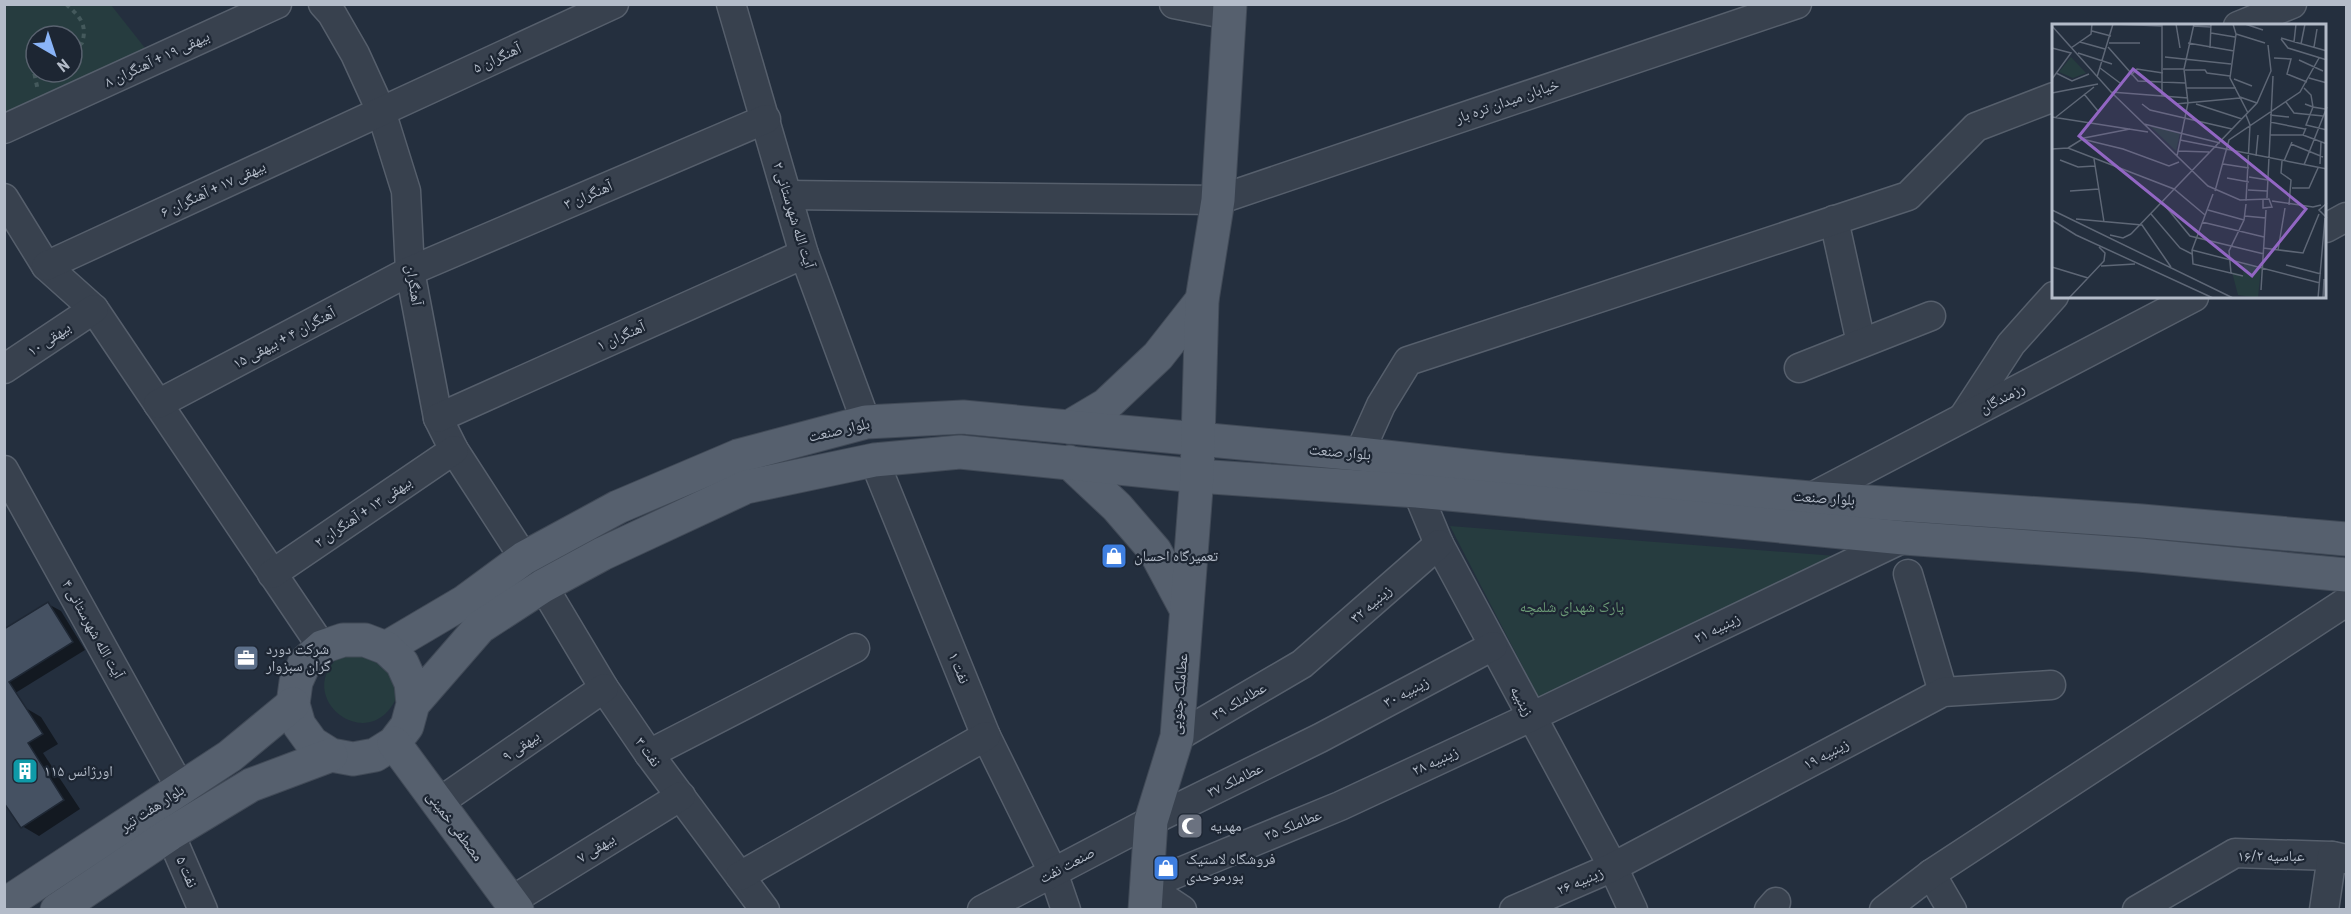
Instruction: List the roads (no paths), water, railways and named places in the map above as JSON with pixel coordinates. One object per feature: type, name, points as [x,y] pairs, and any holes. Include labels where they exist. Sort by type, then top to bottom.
[{"type":"main road","name":"عطاملک جنوبی","points":[[1145,898],[1151,821],[1177,737],[1197,476],[1202,300],[1218,200],[1229,10]]},
{"type":"main road","points":[[1069,427],[1106,405],[1150,364],[1202,300]]},
{"type":"main road","points":[[960,452],[963,417]]},
{"type":"main road","name":"بلوار صنعت","points":[[386,648],[464,602],[524,558],[618,507],[738,456],[866,422],[963,417],[1359,454],[1501,484],[1904,538],[2139,555],[2346,575]]},
{"type":"main road","name":"بلوار صنعت","points":[[413,704],[480,627],[543,586],[602,554],[746,487],[874,460],[960,452],[1197,476],[1417,491],[1501,484],[1810,498],[2142,521],[2346,539]]},
{"type":"main road","points":[[1069,462],[1117,507],[1155,551],[1186,609]]},
{"type":"main road","points":[[2139,555],[2142,521]]},
{"type":"main road","points":[[343,640],[365,640],[386,648],[402,663],[407,673],[411,682],[413,704],[407,726],[394,743],[375,755],[353,759],[331,755],[312,743],[299,725],[293,704],[296,682],[305,662],[322,647],[343,640]]},
{"type":"main road","name":"بلوار هفت تیر","points":[[4,905],[230,756],[293,704]]},
{"type":"main road","name":"مصطفی خمینی","points":[[394,743],[514,905]]},
{"type":"main road","points":[[57,909],[170,834],[251,784],[331,755]]},
{"type":"street","name":"بیهقی ۱۹ + آهنگران ۸","points":[[4,129],[277,4]]},
{"type":"street","name":"آهنگران","points":[[323,4],[332,14],[355,54],[381,111],[406,190],[410,271],[438,418],[454,450],[524,558]]},
{"type":"street","name":"آهنگران ۵","points":[[381,111],[614,4]]},
{"type":"street","name":"آیت الله شهرستانی ۲","points":[[731,4],[804,254],[866,422]]},
{"type":"street","points":[[1174,4],[1229,10]]},
{"type":"street","name":"خیابان میدان تره بار","points":[[787,195],[1218,200],[1797,4]]},
{"type":"street","points":[[2243,24],[2292,4]]},
{"type":"street","points":[[2295,24],[2301,4]]},
{"type":"street","points":[[1359,454],[1381,405],[1408,361],[1908,195],[1976,127],[2052,98]]},
{"type":"street","name":"بیهقی ۱۷ + آهنگران ۶","points":[[46,266],[381,111]]},
{"type":"street","name":"آهنگران ۳","points":[[410,271],[766,119]]},
{"type":"street","points":[[4,198],[46,266],[94,309],[322,647]]},
{"type":"street","points":[[2327,227],[2346,217]]},
{"type":"street","points":[[1834,220],[1862,343]]},
{"type":"street","name":"آهنگران ۱","points":[[438,418],[804,254]]},
{"type":"street","name":"آهنگران ۴ + بیهقی ۱۵","points":[[158,404],[410,271]]},
{"type":"street","points":[[1963,418],[2011,344],[2052,298]]},
{"type":"street","name":"رزمندگان","points":[[1810,498],[2192,298]]},
{"type":"street","name":"بیهقی ۱۰","points":[[4,369],[94,309]]},
{"type":"street","points":[[1799,368],[1931,316]]},
{"type":"street","name":"بیهقی ۱۳ + آهنگران ۲","points":[[272,574],[454,450]]},
{"type":"street","name":"نفت ۱","points":[[874,460],[986,736],[1053,872],[1066,909]]},
{"type":"street","name":"آیت الله شهرستانی ۴","points":[[4,470],[181,789]]},
{"type":"street","name":"زینبیه","points":[[1417,491],[1439,544],[1613,867],[1633,909]]},
{"type":"street","name":"زینبیه ۲۱","points":[[1531,717],[1904,538]]},
{"type":"street","name":"زینبیه ۳۲","points":[[1302,664],[1439,544]]},
{"type":"street","points":[[1908,574],[1943,692]]},
{"type":"street","name":"نفت ۳","points":[[543,586],[604,688],[649,754],[764,909]]},
{"type":"street","points":[[1884,909],[1931,874],[2346,602]]},
{"type":"street","name":"زینبیه ۳۰","points":[[1320,738],[1493,646]]},
{"type":"street","points":[[649,754],[855,648]]},
{"type":"street","name":"عطاملک ۳۹","points":[[1177,737],[1302,664]]},
{"type":"street","name":"زینبیه ۱۹","points":[[1613,867],[1943,692],[2051,685]]},
{"type":"street","name":"بیهقی ۹","points":[[438,803],[604,688]]},
{"type":"street","name":"زینبیه ۲۸","points":[[1340,806],[1531,717]]},
{"type":"street","points":[[740,876],[986,736]]},
{"type":"street","name":"عطاملک ۳۷","points":[[1151,821],[1320,738]]},
{"type":"street","name":"بیهقی ۷","points":[[514,905],[681,796]]},
{"type":"street","name":"عطاملک ۳۵","points":[[1145,898],[1340,806]]},
{"type":"street","name":"صنعت نفت","points":[[982,909],[1151,821]]},
{"type":"street","name":"نفت ۵","points":[[170,834],[203,909]]},
{"type":"street","name":"عباسیه ۱۶/۲","points":[[2138,909],[2235,853],[2339,857]]},
{"type":"street","points":[[2324,909],[2339,857]]},
{"type":"street","name":"زینبیه ۲۶","points":[[1514,909],[1613,867]]},
{"type":"street","points":[[1931,874],[1952,909]]},
{"type":"street","points":[[1145,898],[1182,909]]},
{"type":"place","name":"تعمیرگاه احسان","points":[[1114,556]]},
{"type":"place","name":"شرکت دورد گران سبزوار","points":[[246,658]]},
{"type":"place","name":"اورژانس ۱۱۵","points":[[25,771]]},
{"type":"place","name":"مهدیه","points":[[1190,826]]},
{"type":"place","name":"فروشگاه لاستیک پورموحدی","points":[[1166,868]]},
{"type":"park label","name":"پارک شهدای شلمچه","points":[[1572,607]]}]
